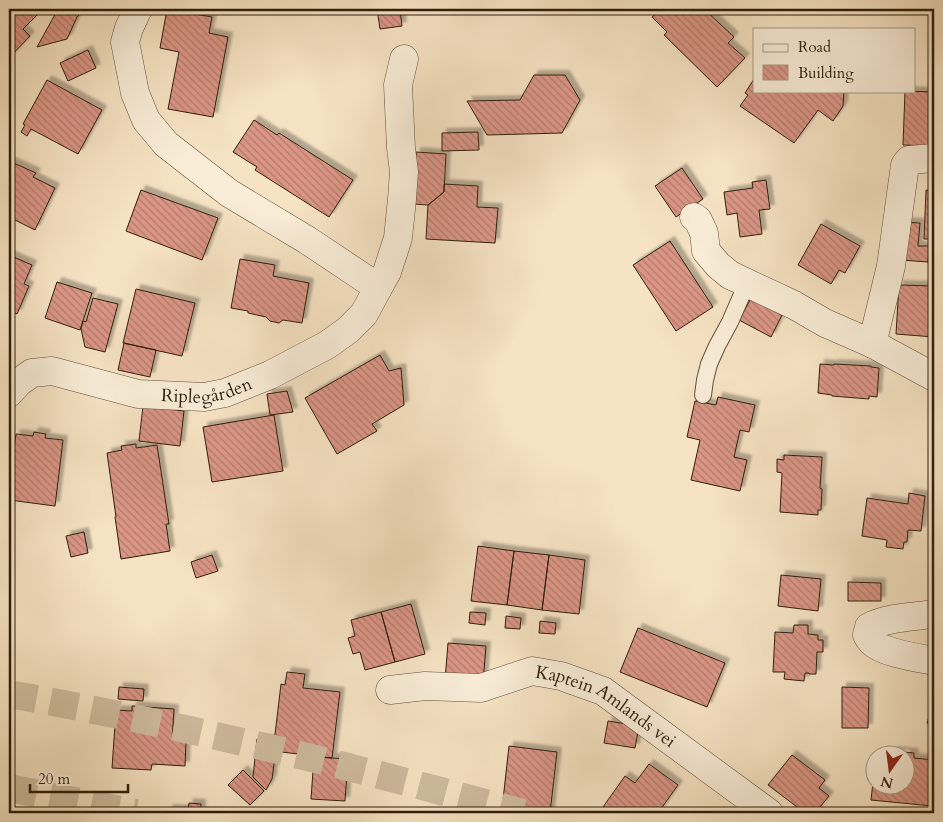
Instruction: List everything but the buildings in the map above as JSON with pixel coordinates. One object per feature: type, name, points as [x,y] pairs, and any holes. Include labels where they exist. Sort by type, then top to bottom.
[{"type":"street","points":[[138,9],[125,42],[135,93],[146,120],[166,144],[229,193],[307,240],[378,288]]},
{"type":"street","name":"Riplegården","points":[[9,393],[19,382],[32,373],[52,371],[138,394],[204,397],[225,393],[270,375],[327,345],[348,330],[364,314],[387,272],[398,238],[404,172],[398,85],[404,59]]},
{"type":"street","points":[[873,344],[891,266],[905,165],[909,160],[934,158]]},
{"type":"street","points":[[694,217],[698,220],[704,233],[706,251],[730,275],[873,344],[934,378]]},
{"type":"street","points":[[934,614],[877,622],[869,627],[867,635],[872,642],[887,650],[934,660]]},
{"type":"street","name":"Kaptein Amlands vei","points":[[390,690],[426,686],[481,688],[532,671],[562,676],[602,691],[769,813]]},
{"type":"lane","points":[[703,395],[704,380],[709,364],[747,282]]},
{"type":"tunnel","points":[[9,694],[126,716],[278,750],[523,813]]},
{"type":"tunnel","points":[[9,788],[136,813]]}]
